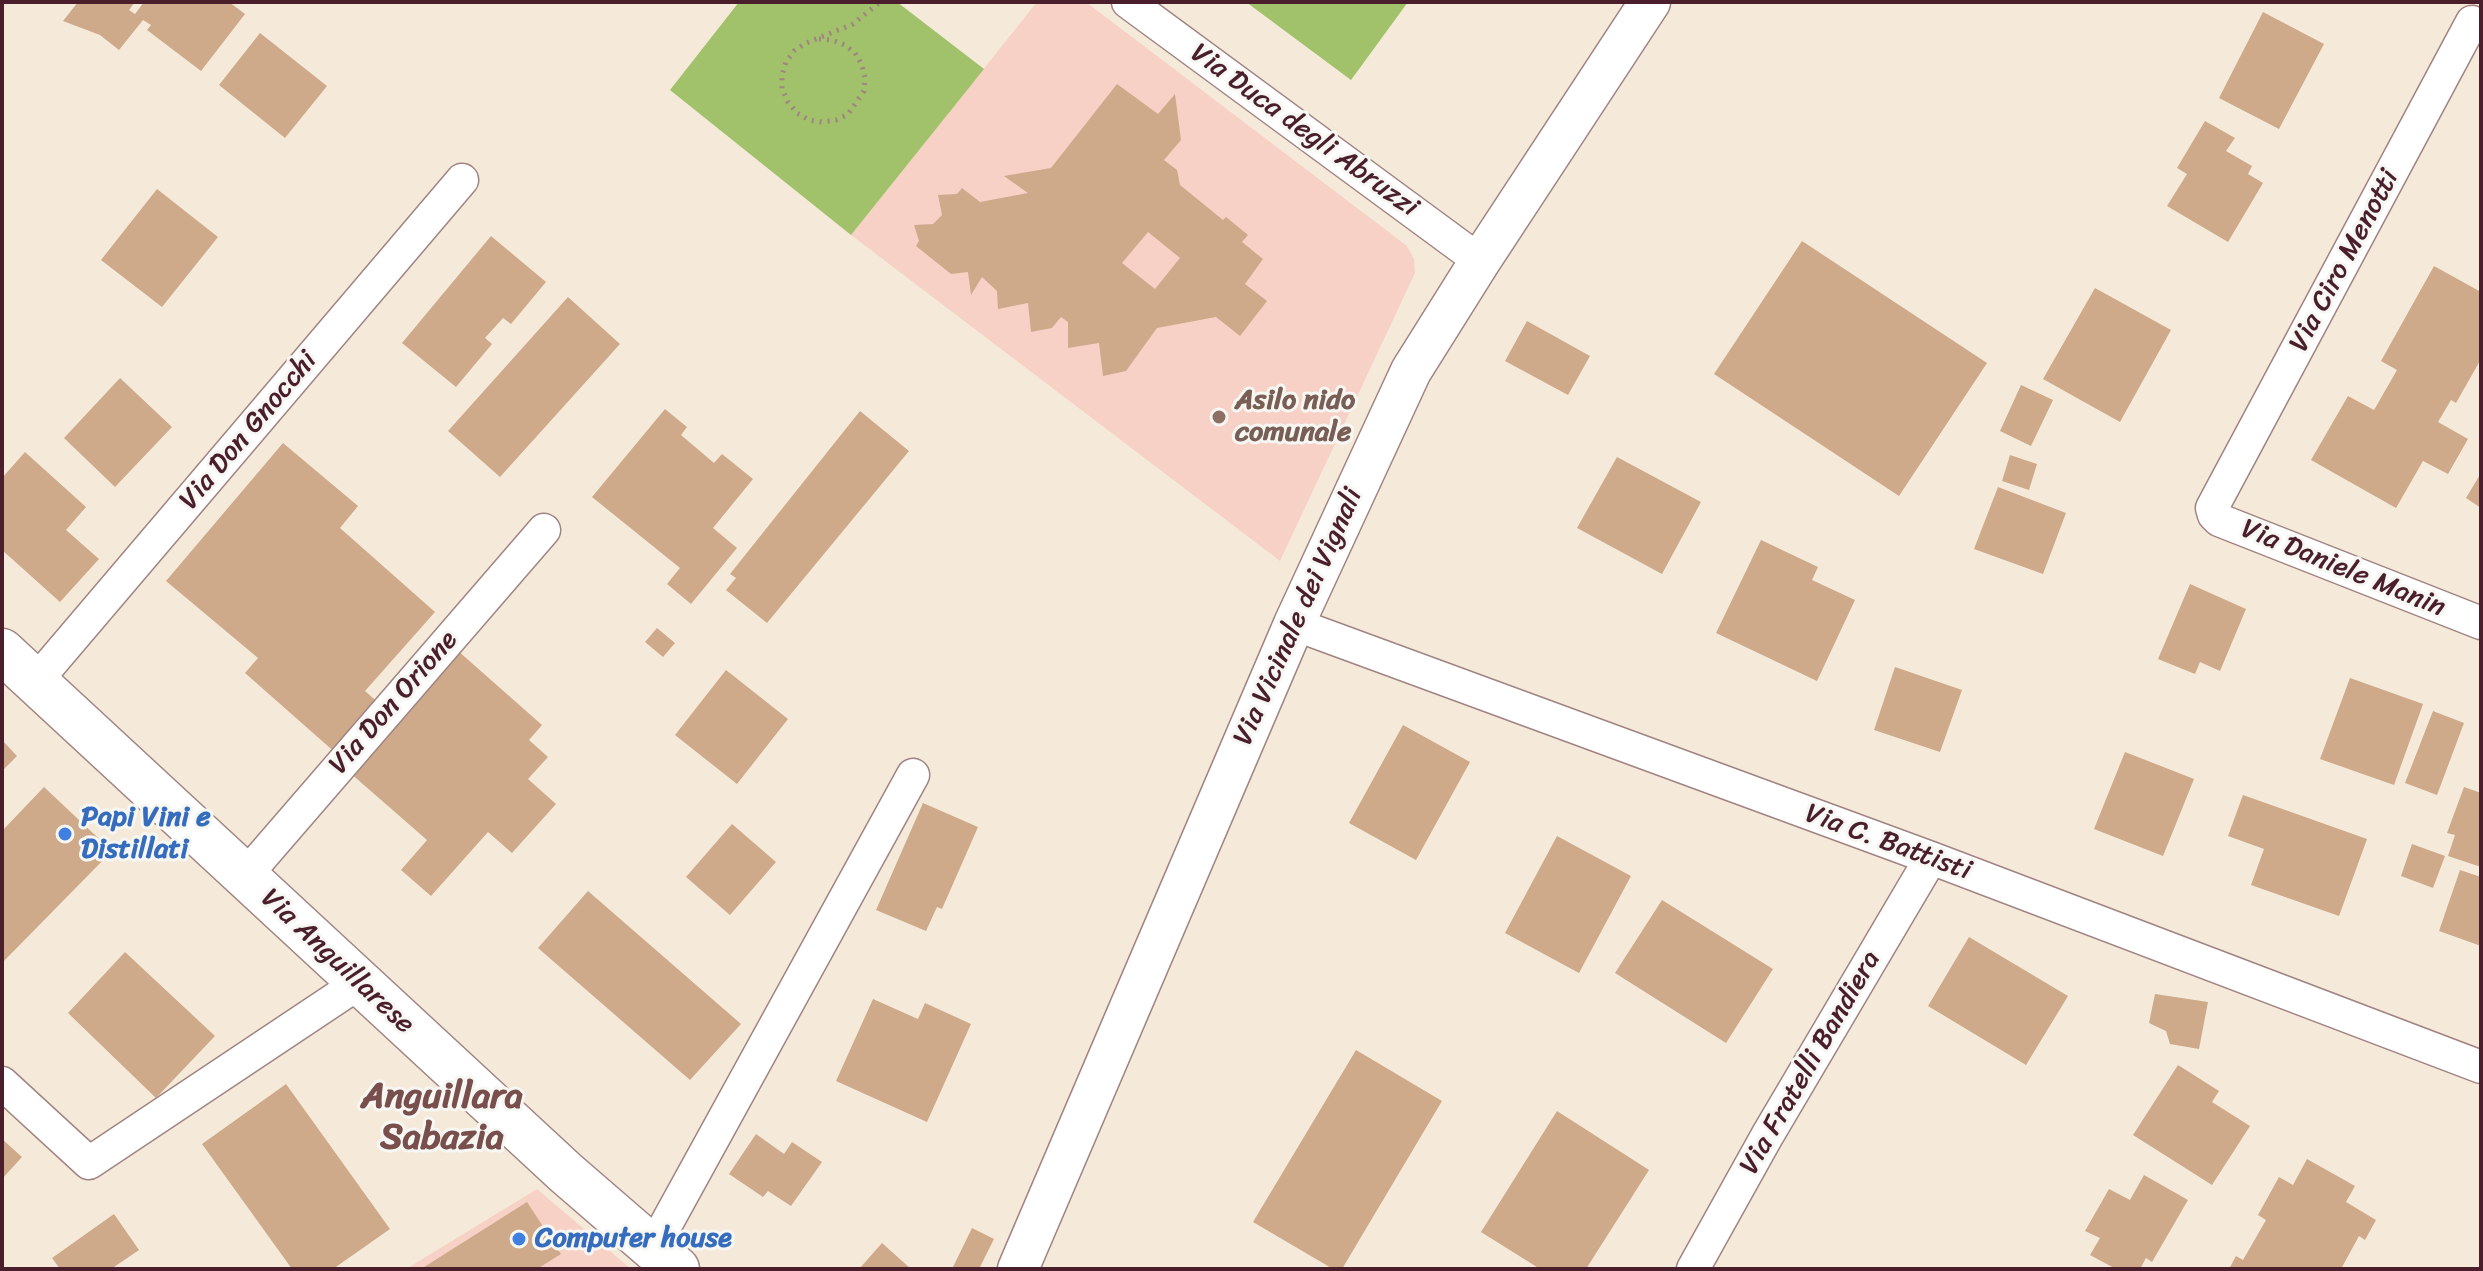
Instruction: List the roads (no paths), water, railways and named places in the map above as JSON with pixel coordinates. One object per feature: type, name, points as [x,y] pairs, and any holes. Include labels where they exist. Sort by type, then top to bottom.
[{"type":"main road","name":"Via Anguillarese","points":[[2,651],[554,1163],[665,1258]]},
{"type":"street","name":"Via Duca degli Abruzzi","points":[[1128,2],[1480,261]]},
{"type":"street","name":"Via Vicinale dei Vignali","points":[[1018,1269],[1294,624],[1411,371],[1650,2]]},
{"type":"street","name":"Via Ciro Menotti","points":[[2212,508],[2472,22],[2481,27]]},
{"type":"street","name":"Via Don Gnocchi","points":[[36,681],[462,180]]},
{"type":"street","name":"Via Daniele Manin","points":[[2212,508],[2219,520],[2481,623]]},
{"type":"street","name":"Via Don Orione","points":[[245,876],[544,530]]},
{"type":"street","name":"Via C. Battisti","points":[[1294,624],[1931,858],[2481,1067]]},
{"type":"street","points":[[665,1258],[913,775]]},
{"type":"street","name":"Via Fratelli Bandiera","points":[[1693,1269],[1767,1136],[1931,858]]},
{"type":"street","points":[[2,1083],[89,1163],[359,983]]},
{"type":"place","name":"Asilo nido comunale","points":[[1219,417]]},
{"type":"place","name":"Papi Vini e Distillati","points":[[65,834]]},
{"type":"place","name":"Computer house","points":[[519,1239]]},
{"type":"district","name":"Anguillara Sabazia","points":[[442,1118]]}]
